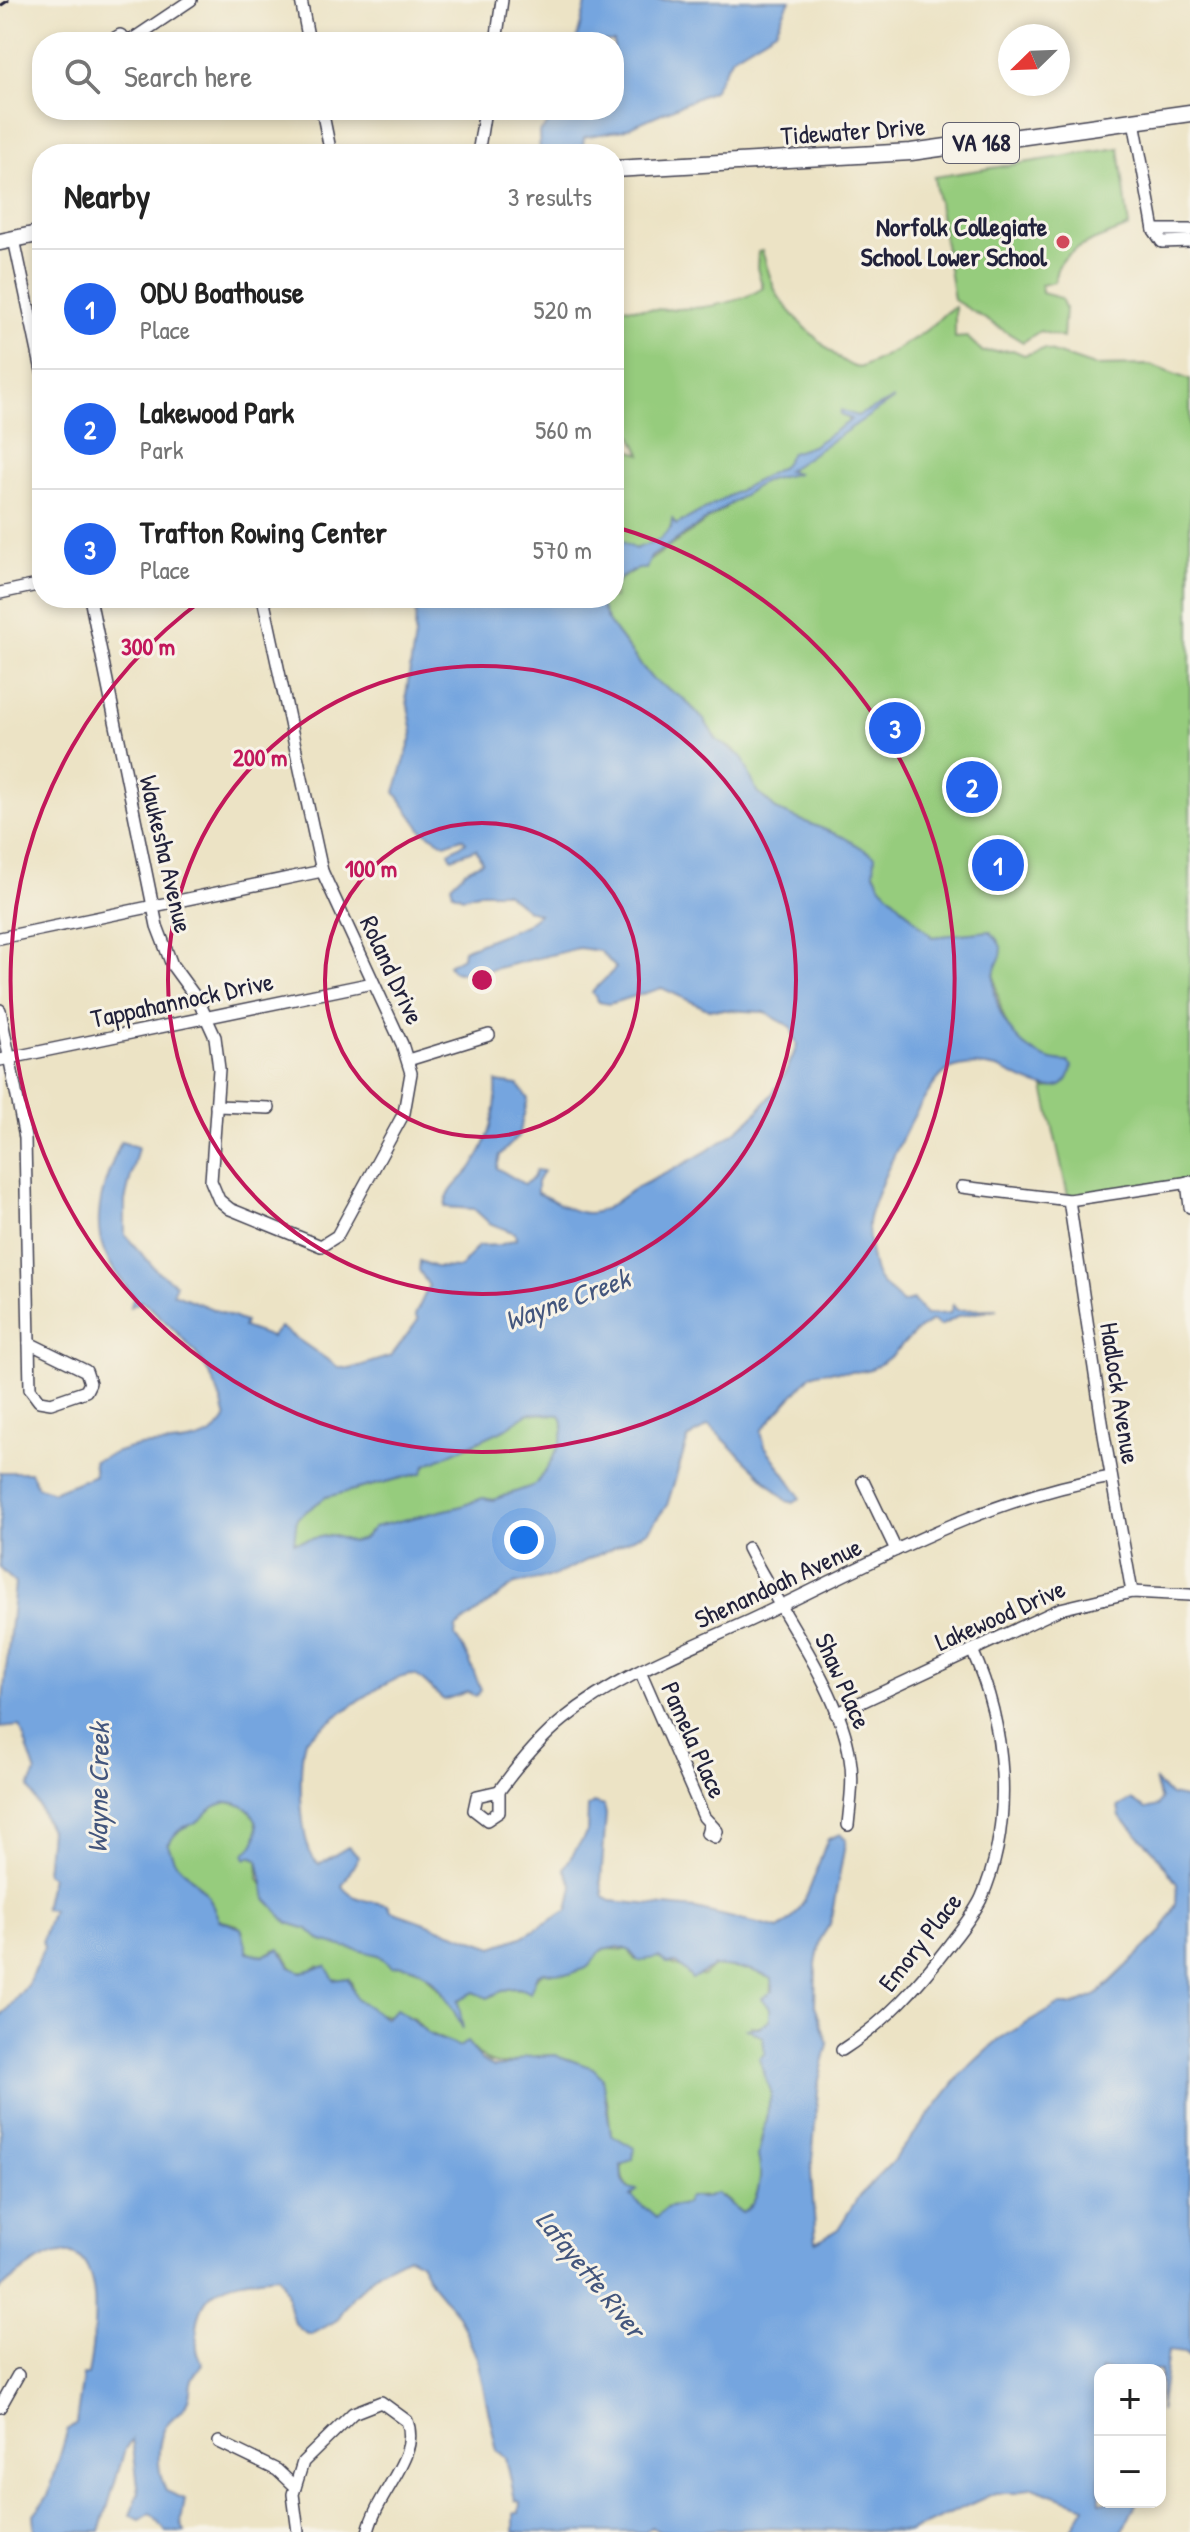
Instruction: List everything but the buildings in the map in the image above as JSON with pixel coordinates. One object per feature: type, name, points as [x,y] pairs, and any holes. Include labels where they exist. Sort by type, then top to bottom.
[{"type":"highway","name":"Tidewater Drive","points":[[624,168],[899,154],[1190,113]]},
{"type":"highway","points":[[7,240],[32,235]]},
{"type":"street","points":[[145,32],[191,0]]},
{"type":"street","points":[[301,0],[307,32]]},
{"type":"street","points":[[497,32],[502,0]]},
{"type":"street","points":[[324,120],[329,144]]},
{"type":"street","points":[[480,144],[483,120]]},
{"type":"street","points":[[1134,121],[1150,223],[1162,242],[1190,241]]},
{"type":"street","points":[[1154,230],[1190,230]]},
{"type":"street","points":[[7,240],[32,334]]},
{"type":"street","points":[[0,593],[32,586]]},
{"type":"street","name":"Waukesha Avenue","points":[[92,608],[152,906],[172,965],[208,1017],[218,1053],[211,1181],[221,1202]]},
{"type":"street","name":"Roland Drive","points":[[221,1202],[230,1209],[321,1246],[337,1236],[404,1113],[411,1083],[408,1060],[322,871],[265,608]]},
{"type":"street","points":[[0,938],[322,871]]},
{"type":"street","name":"Tappahannock Drive","points":[[4,1059],[373,983]]},
{"type":"street","points":[[0,1010],[4,1059],[25,1138],[29,1343],[30,1389],[39,1401],[51,1403],[86,1391],[90,1383],[86,1371],[29,1343]]},
{"type":"street","points":[[408,1060],[489,1035]]},
{"type":"street","points":[[216,1106],[269,1108]]},
{"type":"street","points":[[962,1187],[1069,1200],[1188,1182],[1190,1207]]},
{"type":"street","name":"Hadlock Avenue","points":[[1069,1200],[1111,1477],[1132,1592]]},
{"type":"street","name":"Shenandoah Avenue","points":[[499,1791],[522,1761],[564,1718],[641,1673],[955,1522],[1024,1497],[1111,1477]]},
{"type":"street","points":[[863,1481],[896,1550]]},
{"type":"street","name":"Shaw Place","points":[[748,1548],[836,1714],[851,1760],[848,1825]]},
{"type":"street","name":"Lakewood Drive","points":[[836,1714],[1060,1609],[1132,1592],[1190,1595]]},
{"type":"street","name":"Emory Place","points":[[842,2050],[876,2027],[922,1981],[976,1909],[990,1877],[998,1838],[999,1743],[990,1692],[972,1650]]},
{"type":"street","name":"Pamela Place","points":[[641,1673],[710,1823]]},
{"type":"street","points":[[0,2407],[18,2375]]},
{"type":"street","points":[[298,2532],[293,2504],[303,2462],[353,2413],[374,2402],[394,2408],[407,2421],[412,2444],[409,2454],[382,2495],[368,2532]]},
{"type":"street","points":[[219,2442],[277,2470],[295,2487]]},
{"type":"green space","points":[[1119,148],[1129,227],[1094,240],[1071,253],[1057,270],[1055,282],[1041,285],[1042,293],[1061,298],[1065,308],[1063,338],[1040,331],[1023,342],[954,300],[934,177]]},
{"type":"green space","points":[[762,251],[774,287],[785,305],[831,352],[854,367],[862,367],[898,348],[955,307],[955,338],[967,337],[983,352],[1013,350],[1024,355],[1044,349],[1094,366],[1150,365],[1190,380],[1190,1181],[1069,1200],[1044,1088],[1049,1089],[1068,1062],[1044,1059],[1025,1049],[1012,1034],[998,995],[990,931],[932,937],[881,886],[874,872],[843,837],[778,811],[757,792],[735,750],[717,741],[704,720],[684,699],[652,679],[601,608],[624,608],[624,577],[764,481],[794,473],[787,471],[788,468],[887,403],[857,416],[843,413],[841,415],[851,419],[847,423],[812,446],[792,453],[782,467],[676,525],[673,520],[668,532],[653,543],[635,550],[624,543],[624,448],[641,454],[624,423],[624,307],[691,308],[748,296],[763,288],[757,268],[758,252]]},
{"type":"green space","points":[[528,1413],[560,1415],[563,1423],[561,1441],[535,1485],[493,1500],[483,1498],[375,1527],[363,1539],[352,1542],[331,1535],[293,1542],[297,1518],[326,1497],[422,1473],[425,1465],[507,1428]]},
{"type":"green space","points":[[227,1802],[237,1804],[252,1814],[256,1822],[256,1838],[245,1854],[258,1859],[259,1879],[288,1923],[308,1929],[321,1941],[358,1948],[422,1971],[449,2000],[461,2025],[457,2000],[474,1992],[488,1998],[507,1988],[524,1989],[544,1972],[570,1974],[588,1967],[594,1956],[606,1949],[629,1950],[635,1960],[659,1957],[703,1976],[714,1966],[752,1970],[772,1979],[770,2020],[760,2027],[751,2026],[752,2031],[763,2037],[771,2095],[758,2155],[759,2187],[753,2202],[742,2213],[722,2196],[690,2197],[685,2204],[666,2208],[656,2218],[630,2196],[636,2191],[629,2188],[623,2178],[626,2145],[611,2134],[607,2099],[593,2068],[551,2055],[506,2064],[488,2061],[467,2042],[459,2047],[426,2032],[413,2017],[381,2014],[367,2008],[355,1996],[348,1978],[334,1980],[318,1966],[307,1971],[297,1970],[277,1949],[263,1956],[248,1952],[242,1940],[243,1931],[237,1925],[219,1920],[208,1895],[174,1860],[168,1845],[181,1829],[203,1817],[211,1808]]},
{"type":"water","points":[[587,0],[790,0],[776,30],[732,57],[713,91],[623,130],[584,137],[583,144],[540,144],[539,133],[552,120],[624,120],[624,32],[579,32]]},
{"type":"water","points":[[894,399],[787,471],[798,473],[764,481],[651,557],[646,569],[624,576],[624,543],[635,549],[659,540],[671,528],[672,519],[676,525],[782,467],[791,453],[812,446],[847,423],[851,419],[840,415],[841,410],[857,416]]},
{"type":"water","points":[[416,608],[602,608],[607,620],[652,679],[684,699],[704,720],[717,740],[742,757],[757,792],[778,811],[843,837],[875,856],[874,873],[881,886],[932,937],[990,931],[1002,951],[994,976],[995,992],[1005,1022],[1025,1046],[1072,1066],[1068,1079],[1061,1086],[1051,1088],[997,1068],[979,1065],[949,1070],[939,1078],[914,1116],[871,1211],[868,1230],[875,1272],[880,1282],[902,1303],[913,1300],[926,1315],[950,1313],[953,1305],[957,1310],[997,1309],[959,1316],[940,1326],[932,1321],[916,1331],[889,1358],[865,1371],[827,1371],[811,1375],[761,1431],[765,1446],[798,1493],[800,1498],[794,1503],[787,1501],[709,1425],[688,1439],[667,1505],[648,1531],[554,1576],[515,1584],[456,1628],[455,1636],[467,1655],[481,1690],[476,1697],[467,1692],[444,1700],[416,1676],[406,1676],[377,1689],[305,1740],[301,1768],[303,1825],[312,1856],[319,1864],[348,1847],[359,1856],[342,1886],[351,1895],[388,1905],[391,1911],[493,1947],[522,1937],[568,1910],[573,1887],[564,1868],[587,1832],[588,1807],[593,1803],[604,1806],[606,1814],[601,1881],[604,1897],[611,1901],[696,1909],[779,1929],[798,1911],[804,1900],[828,1839],[841,1834],[846,1839],[830,1924],[821,1938],[816,1964],[815,2005],[828,2044],[819,2080],[811,2172],[816,2242],[838,2229],[858,2197],[894,2160],[962,2073],[999,2039],[1059,2005],[1073,2005],[1097,1995],[1162,1931],[1176,1904],[1177,1884],[1153,1850],[1120,1817],[1118,1807],[1131,1800],[1146,1809],[1158,1806],[1161,1800],[1154,1780],[1170,1795],[1190,1799],[1190,2358],[1184,2353],[1168,2351],[1166,2366],[1094,2364],[1094,2508],[1134,2508],[1122,2532],[1070,2532],[1085,2506],[1032,2487],[1017,2493],[995,2493],[910,2532],[759,2528],[660,2532],[651,2527],[644,2532],[514,2532],[514,2513],[519,2513],[520,2502],[515,2500],[506,2458],[497,2452],[477,2358],[458,2315],[432,2284],[420,2262],[408,2256],[379,2271],[353,2296],[337,2320],[311,2335],[296,2324],[286,2291],[277,2276],[229,2285],[207,2299],[197,2327],[197,2350],[202,2365],[191,2381],[186,2404],[164,2430],[159,2447],[159,2466],[166,2491],[185,2499],[181,2523],[185,2532],[166,2532],[151,2513],[140,2520],[130,2515],[139,2493],[132,2439],[125,2449],[100,2532],[35,2532],[34,2514],[48,2496],[68,2429],[76,2423],[83,2375],[88,2375],[94,2315],[93,2289],[87,2268],[76,2256],[58,2254],[33,2264],[0,2290],[0,2018],[28,1984],[44,1948],[42,1940],[52,1910],[44,1909],[51,1877],[46,1873],[50,1830],[29,1787],[36,1773],[20,1726],[0,1728],[15,1583],[0,1568],[0,1472],[30,1472],[38,1487],[53,1492],[95,1475],[93,1461],[134,1447],[199,1439],[219,1428],[226,1419],[214,1382],[197,1354],[147,1304],[142,1301],[130,1307],[134,1297],[103,1248],[99,1221],[102,1194],[121,1142],[138,1147],[125,1201],[125,1235],[157,1271],[176,1284],[173,1293],[245,1322],[243,1327],[271,1337],[280,1327],[338,1367],[350,1369],[391,1356],[418,1320],[415,1315],[429,1286],[419,1270],[420,1261],[435,1267],[460,1268],[478,1246],[500,1245],[516,1239],[515,1233],[489,1223],[474,1209],[445,1207],[449,1195],[472,1167],[488,1137],[496,1082],[518,1085],[528,1099],[518,1137],[500,1155],[497,1168],[524,1184],[533,1178],[536,1170],[543,1171],[537,1182],[537,1193],[575,1211],[588,1213],[608,1207],[733,1134],[770,1097],[797,1045],[791,1027],[764,1012],[707,1009],[662,988],[609,1004],[599,1002],[592,992],[616,968],[600,951],[579,948],[473,974],[453,971],[448,965],[462,957],[463,950],[525,925],[539,914],[528,910],[505,892],[481,892],[463,897],[453,893],[451,885],[465,871],[482,862],[476,849],[452,858],[449,852],[466,842],[462,838],[445,844],[422,830],[395,792],[413,733],[406,695]],"holes":[[[528,1413],[560,1415],[563,1423],[561,1441],[535,1485],[493,1500],[483,1498],[374,1527],[363,1539],[352,1542],[331,1535],[294,1542],[297,1518],[326,1497],[422,1473],[426,1465],[507,1428]],[[227,1802],[246,1808],[258,1830],[252,1847],[244,1854],[246,1859],[251,1856],[258,1859],[266,1899],[288,1923],[308,1929],[321,1941],[378,1955],[392,1967],[405,1966],[427,1975],[444,1995],[463,2029],[458,2000],[474,1992],[488,1998],[514,1988],[530,1993],[537,1975],[544,1972],[570,1974],[588,1967],[602,1950],[619,1947],[629,1950],[638,1961],[659,1957],[667,1963],[677,1963],[692,1979],[714,1966],[752,1970],[772,1979],[773,1991],[762,1998],[770,2008],[770,2020],[760,2027],[747,2028],[763,2037],[765,2054],[759,2058],[771,2095],[758,2156],[759,2188],[753,2203],[742,2213],[716,2193],[703,2198],[689,2197],[685,2204],[666,2208],[656,2218],[631,2196],[637,2190],[628,2188],[622,2180],[621,2165],[633,2159],[634,2148],[611,2134],[602,2077],[593,2068],[556,2055],[525,2057],[505,2066],[494,2067],[481,2060],[467,2042],[459,2047],[435,2037],[396,2009],[385,2018],[356,1998],[348,1978],[334,1980],[326,1966],[301,1972],[290,1967],[280,1949],[263,1956],[248,1952],[241,1928],[219,1920],[208,1895],[174,1860],[168,1845],[182,1828],[197,1822],[215,1807]]]},
{"type":"railway","points":[[0,6],[9,0]]},
{"type":"place","name":"Norfolk Collegiate School Lower School","points":[[1063,242]]},
{"type":"place","name":"Trafton Rowing Center","points":[[895,728]]},
{"type":"place","name":"Lakewood Park","points":[[972,787]]},
{"type":"place","name":"ODU Boathouse","points":[[998,865]]},
{"type":"water label","name":"Wayne Creek","points":[[567,1299]]},
{"type":"water label","name":"Wayne Creek","points":[[98,1788]]},
{"type":"water label","name":"Lafayette River","points":[[591,2274]]}]
